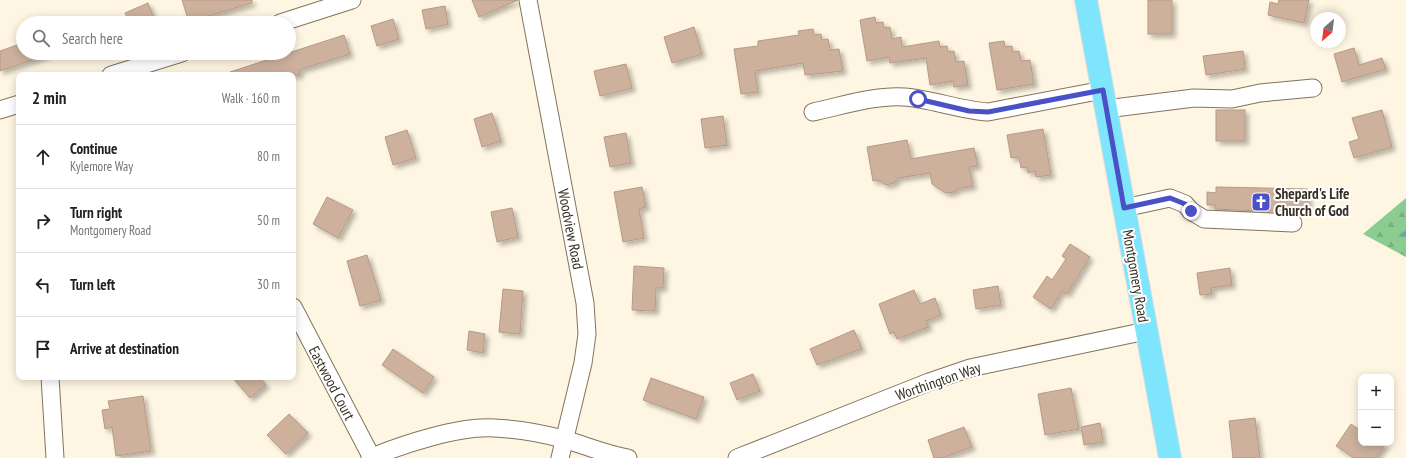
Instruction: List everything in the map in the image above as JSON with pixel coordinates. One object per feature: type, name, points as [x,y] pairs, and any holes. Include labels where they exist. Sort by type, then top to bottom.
[{"type":"main road","name":"Montgomery Road","points":[[1086,0],[1170,458]]},
{"type":"street","points":[[296,18],[352,0]]},
{"type":"street","name":"Woodview Road","points":[[528,0],[585,303],[587,334],[583,363],[560,458]]},
{"type":"street","points":[[121,72],[159,60]]},
{"type":"street","points":[[813,112],[884,98],[902,97],[918,99],[969,111],[988,112],[1104,100],[1194,98],[1232,99],[1260,92],[1313,88]]},
{"type":"street","points":[[0,110],[16,105]]},
{"type":"street","points":[[1124,208],[1170,198],[1185,204],[1191,211],[1204,219],[1293,223]]},
{"type":"street","name":"Eastwood Court","points":[[296,313],[371,458]]},
{"type":"street","name":"Worthington Way","points":[[737,458],[929,382],[970,368],[1146,330]]},
{"type":"street","points":[[50,380],[55,458]]},
{"type":"street","points":[[371,458],[427,438],[462,431],[493,428],[528,431],[565,440],[608,455],[628,458]]},
{"type":"green space","points":[[1406,198],[1406,257],[1363,234]]},
{"type":"building","points":[[182,0],[252,0],[252,3],[209,16],[187,16]]},
{"type":"building","points":[[472,0],[518,0],[479,17]]},
{"type":"building","points":[[1148,0],[1172,0],[1172,34],[1148,34]]},
{"type":"building","points":[[1279,0],[1309,0],[1304,23],[1268,15],[1270,2],[1278,4]]},
{"type":"building","points":[[148,3],[153,16],[126,16],[125,13]]},
{"type":"building","points":[[445,6],[448,24],[426,29],[422,10]]},
{"type":"building","points":[[875,17],[876,23],[883,22],[884,28],[890,27],[892,39],[901,37],[902,47],[939,41],[940,47],[947,46],[948,52],[954,51],[956,62],[964,61],[968,85],[954,87],[953,81],[930,85],[926,58],[890,63],[889,57],[867,61],[860,20]]},
{"type":"building","points":[[393,19],[399,39],[377,46],[371,26]]},
{"type":"building","points":[[694,27],[702,54],[672,63],[664,37]]},
{"type":"building","points":[[813,29],[814,35],[821,34],[822,40],[828,39],[830,50],[839,49],[843,71],[805,75],[803,63],[755,71],[758,92],[741,94],[734,49],[758,46],[758,41],[799,35],[798,31]]},
{"type":"building","points":[[344,35],[350,54],[299,70],[300,75],[296,75],[296,72],[230,72],[267,60],[296,60],[296,51]]},
{"type":"building","points":[[1004,41],[1005,47],[1012,46],[1013,52],[1019,51],[1021,61],[1030,60],[1034,84],[997,90],[989,43]]},
{"type":"building","points":[[16,45],[16,60],[32,60],[0,71],[0,51]]},
{"type":"building","points":[[1354,48],[1359,65],[1382,58],[1386,69],[1342,82],[1334,54]]},
{"type":"building","points":[[1243,51],[1245,69],[1206,75],[1203,56]]},
{"type":"building","points":[[626,64],[632,88],[600,96],[594,71]]},
{"type":"building","points":[[1216,110],[1245,110],[1245,141],[1216,141]]},
{"type":"building","points":[[1382,110],[1392,147],[1354,158],[1349,142],[1359,139],[1352,118]]},
{"type":"building","points":[[492,113],[501,141],[482,147],[474,119]]},
{"type":"building","points":[[723,116],[727,145],[705,148],[701,119]]},
{"type":"building","points":[[1043,129],[1051,175],[1036,177],[1035,171],[1028,173],[1027,167],[1021,168],[1019,157],[1011,158],[1007,135]]},
{"type":"building","points":[[407,130],[416,158],[393,165],[385,137]]},
{"type":"building","points":[[626,133],[631,163],[610,167],[604,137]]},
{"type":"building","points":[[907,140],[911,159],[974,148],[978,166],[969,167],[973,186],[946,193],[932,184],[930,173],[898,178],[894,183],[886,185],[879,180],[873,181],[867,147]]},
{"type":"building","points":[[642,187],[646,207],[639,209],[644,238],[623,242],[614,192]]},
{"type":"building","name":"Shepard's Life Church of God","points":[[1216,187],[1308,189],[1308,210],[1259,211],[1215,209],[1215,205],[1207,205],[1207,192],[1216,193]]},
{"type":"building","points":[[327,197],[353,210],[338,238],[313,224]]},
{"type":"building","points":[[512,208],[518,237],[497,242],[491,212]]},
{"type":"building","points":[[1070,244],[1090,257],[1067,294],[1062,291],[1051,309],[1033,297],[1047,276],[1052,280],[1066,259],[1062,256]]},
{"type":"building","points":[[367,255],[381,300],[360,306],[347,261]]},
{"type":"building","points":[[634,266],[664,268],[663,288],[656,288],[655,311],[632,310]]},
{"type":"building","points":[[1230,268],[1232,285],[1211,288],[1212,294],[1200,295],[1197,273]]},
{"type":"building","points":[[998,286],[1001,305],[976,309],[973,290]]},
{"type":"building","points":[[503,289],[523,291],[520,334],[499,332]]},
{"type":"building","points":[[914,290],[920,304],[935,298],[941,315],[926,321],[929,327],[897,339],[894,332],[890,334],[879,304]]},
{"type":"building","points":[[854,330],[862,349],[817,365],[810,349]]},
{"type":"building","points":[[469,331],[485,334],[483,353],[467,350]]},
{"type":"building","points":[[393,349],[434,377],[423,393],[382,365]]},
{"type":"building","points":[[753,374],[760,391],[737,400],[730,383]]},
{"type":"building","points":[[651,378],[704,397],[696,419],[643,400]]},
{"type":"building","points":[[235,380],[262,380],[266,385],[250,398]]},
{"type":"building","points":[[1071,388],[1079,429],[1045,435],[1038,394]]},
{"type":"building","points":[[143,396],[151,451],[116,456],[112,427],[105,429],[102,410],[110,409],[108,401]]},
{"type":"building","points":[[289,414],[308,433],[286,454],[267,435]]},
{"type":"building","points":[[1255,418],[1260,458],[1233,458],[1229,421]]},
{"type":"building","points":[[1100,423],[1103,442],[1084,445],[1081,427]]},
{"type":"building","points":[[1351,424],[1358,429],[1358,446],[1384,446],[1376,458],[1354,458],[1336,446]]},
{"type":"building","points":[[964,427],[972,447],[942,458],[934,458],[928,440]]},
{"type":"place","name":"Shepard's Life Church of God","points":[[1261,202]]},
{"type":"route","points":[[918,99],[969,111],[988,112],[1103,90],[1124,208],[1170,198],[1185,204],[1191,211]]}]
